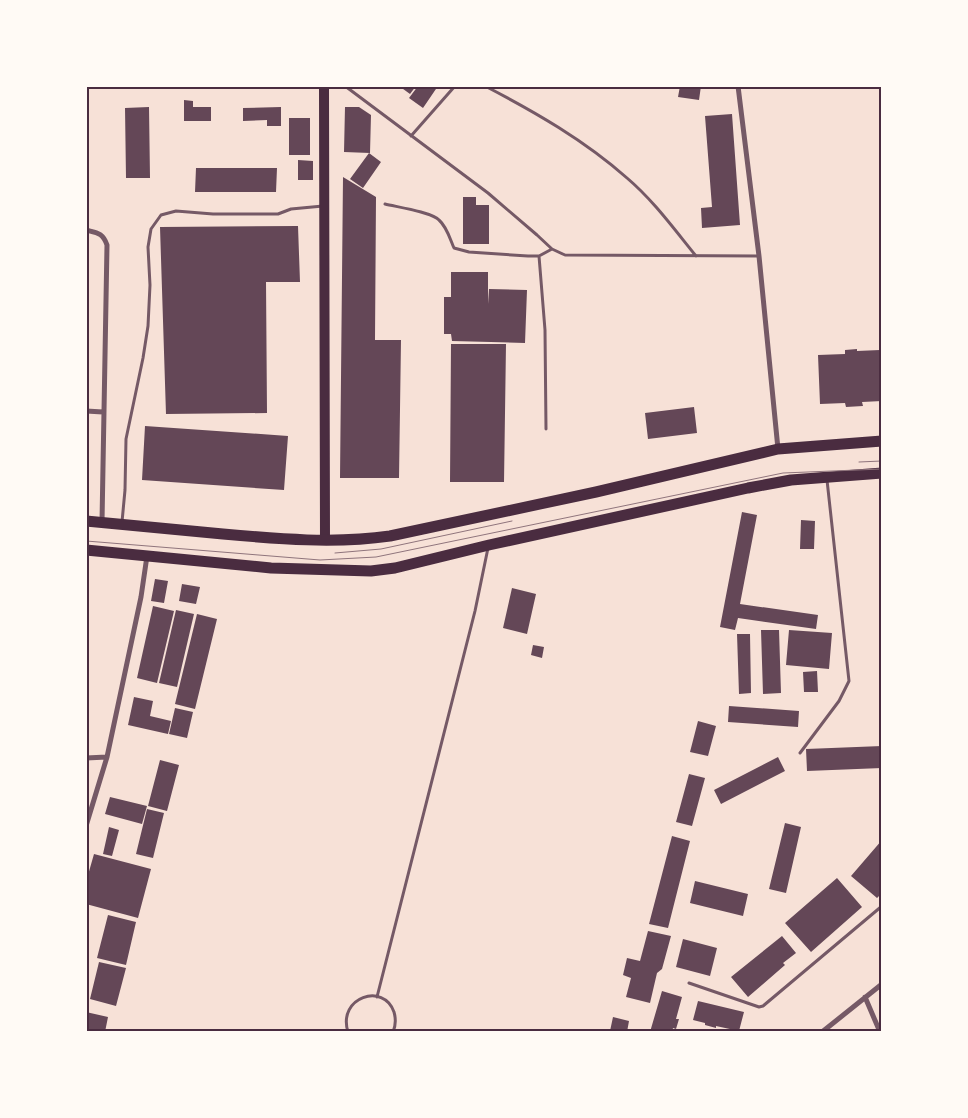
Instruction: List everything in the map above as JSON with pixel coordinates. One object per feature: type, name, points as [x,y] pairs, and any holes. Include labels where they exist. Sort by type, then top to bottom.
[{"type":"main road","points":[[324,86],[325,540]]},
{"type":"main road","points":[[86,522],[261,537],[360,540],[390,536],[586,494],[778,449],[882,440]]},
{"type":"main road","points":[[86,550],[271,568],[371,571],[395,568],[489,545],[748,488],[790,480],[882,473]]},
{"type":"street","points":[[738,86],[759,256],[778,449]]},
{"type":"street","points":[[86,230],[104,237],[106,245],[102,523]]},
{"type":"street","points":[[86,412],[104,412]]},
{"type":"street","points":[[86,826],[107,756],[141,597],[147,556]]},
{"type":"street","points":[[86,758],[107,756]]},
{"type":"street","points":[[822,1032],[882,984]]},
{"type":"street","points":[[865,997],[880,1032]]},
{"type":"lane","points":[[345,86],[488,194],[552,249],[565,255],[759,256]]},
{"type":"lane","points":[[411,136],[455,86]]},
{"type":"lane","points":[[485,86],[534,111],[592,149],[628,178],[647,197],[696,256]]},
{"type":"lane","points":[[385,204],[418,211],[438,218],[447,231],[454,248],[469,252],[539,256],[552,249]]},
{"type":"lane","points":[[122,525],[126,439],[142,366],[148,326],[150,285],[148,247],[151,229],[161,215],[176,211],[214,214],[278,214],[291,209],[324,206]]},
{"type":"lane","points":[[539,256],[545,330],[546,429]]},
{"type":"lane","points":[[800,753],[839,701],[849,681],[826,476]]},
{"type":"lane","points":[[377,997],[475,611],[489,545]]},
{"type":"lane","points":[[689,982],[759,1007],[763,1006],[882,906]]},
{"type":"lane","points":[[348,1032],[346,1014],[358,999],[368,996],[386,1001],[393,1008],[396,1018],[393,1032]]},
{"type":"building","points":[[399,86],[416,86],[410,94]]},
{"type":"building","points":[[418,86],[438,86],[423,108],[409,98]]},
{"type":"building","points":[[680,86],[701,86],[699,100],[678,97]]},
{"type":"building","points":[[184,100],[193,101],[193,107],[211,107],[211,121],[184,121]]},
{"type":"building","points":[[149,107],[150,178],[126,178],[125,108]]},
{"type":"building","points":[[281,107],[281,126],[267,126],[267,120],[243,121],[243,108]]},
{"type":"building","points":[[345,107],[359,107],[371,115],[370,153],[344,152]]},
{"type":"building","points":[[732,114],[740,225],[702,228],[701,208],[712,207],[705,116]]},
{"type":"building","points":[[289,118],[310,118],[310,155],[289,155]]},
{"type":"building","points":[[369,153],[381,162],[363,188],[350,179]]},
{"type":"building","points":[[298,160],[313,161],[313,180],[298,180]]},
{"type":"building","points":[[196,168],[277,168],[276,192],[195,192]]},
{"type":"building","points":[[343,177],[376,197],[375,340],[401,340],[399,478],[340,478]]},
{"type":"building","points":[[463,197],[476,197],[476,205],[489,205],[489,244],[463,244]]},
{"type":"building","points":[[298,226],[300,282],[266,282],[267,413],[166,414],[160,227]]},
{"type":"building","points":[[451,272],[488,272],[488,304],[489,289],[527,290],[525,343],[452,341],[451,334],[444,334],[444,297],[451,297]]},
{"type":"building","points":[[451,344],[506,344],[504,482],[450,482]]},
{"type":"building","points":[[857,349],[857,351],[880,350],[882,401],[862,402],[863,406],[846,407],[845,403],[820,404],[818,355],[845,354],[845,350]]},
{"type":"building","points":[[694,407],[697,433],[648,439],[645,413]]},
{"type":"building","points":[[145,426],[288,436],[284,490],[142,480]]},
{"type":"building","points":[[742,512],[757,515],[740,604],[818,615],[816,629],[738,618],[735,630],[720,627]]},
{"type":"building","points":[[801,520],[815,521],[814,549],[800,549]]},
{"type":"building","points":[[155,579],[168,581],[164,603],[151,601]]},
{"type":"building","points":[[182,584],[200,587],[196,604],[179,601]]},
{"type":"building","points":[[512,588],[536,594],[527,634],[503,628]]},
{"type":"building","points":[[153,606],[174,611],[157,683],[137,678]]},
{"type":"building","points":[[176,610],[194,614],[177,687],[159,683]]},
{"type":"building","points":[[197,614],[217,619],[195,709],[175,704]]},
{"type":"building","points":[[761,630],[779,630],[781,693],[763,694]]},
{"type":"building","points":[[789,630],[832,633],[829,669],[786,665]]},
{"type":"building","points":[[737,634],[750,634],[751,693],[739,694]]},
{"type":"building","points":[[533,645],[544,647],[542,658],[531,655]]},
{"type":"building","points":[[817,671],[818,692],[804,692],[803,672]]},
{"type":"building","points":[[134,697],[153,701],[150,716],[171,721],[168,734],[128,725]]},
{"type":"building","points":[[729,706],[799,711],[798,727],[728,722]]},
{"type":"building","points":[[175,708],[193,712],[187,738],[169,734]]},
{"type":"building","points":[[698,721],[716,726],[708,756],[690,752]]},
{"type":"building","points":[[882,746],[882,768],[807,771],[806,749]]},
{"type":"building","points":[[778,757],[785,771],[721,804],[714,790]]},
{"type":"building","points":[[160,760],[179,765],[167,811],[148,806]]},
{"type":"building","points":[[689,774],[705,778],[692,826],[676,822]]},
{"type":"building","points":[[110,797],[147,806],[142,824],[105,814]]},
{"type":"building","points":[[147,809],[164,813],[153,858],[136,854]]},
{"type":"building","points":[[785,823],[801,827],[786,893],[769,889]]},
{"type":"building","points":[[109,827],[119,830],[112,856],[103,854]]},
{"type":"building","points":[[672,836],[690,841],[668,928],[649,924]]},
{"type":"building","points":[[882,840],[882,893],[877,898],[851,876]]},
{"type":"building","points":[[94,854],[151,869],[138,918],[86,904],[86,882]]},
{"type":"building","points":[[837,878],[862,907],[811,952],[785,923]]},
{"type":"building","points":[[695,881],[748,894],[743,916],[690,903]]},
{"type":"building","points":[[108,915],[136,922],[126,965],[97,958]]},
{"type":"building","points":[[648,931],[671,936],[662,969],[657,973],[650,1003],[626,997],[631,978],[623,975],[627,958],[640,961]]},
{"type":"building","points":[[782,936],[796,953],[748,997],[731,977]]},
{"type":"building","points":[[683,939],[717,948],[710,976],[676,967]]},
{"type":"building","points":[[99,962],[126,968],[116,1006],[90,999]]},
{"type":"building","points":[[662,991],[682,997],[676,1019],[679,1019],[676,1029],[673,1028],[672,1032],[650,1032]]},
{"type":"building","points":[[698,1001],[744,1012],[739,1031],[716,1026],[716,1028],[693,1020]]},
{"type":"building","points":[[86,1012],[108,1017],[105,1032],[86,1032]]},
{"type":"building","points":[[613,1017],[629,1021],[627,1032],[610,1031]]},
{"type":"tram line","points":[[859,462],[882,461]]},
{"type":"tram line","points":[[86,541],[320,560],[376,557],[783,473],[882,469]]},
{"type":"tram line","points":[[335,553],[381,549],[512,521]]}]
